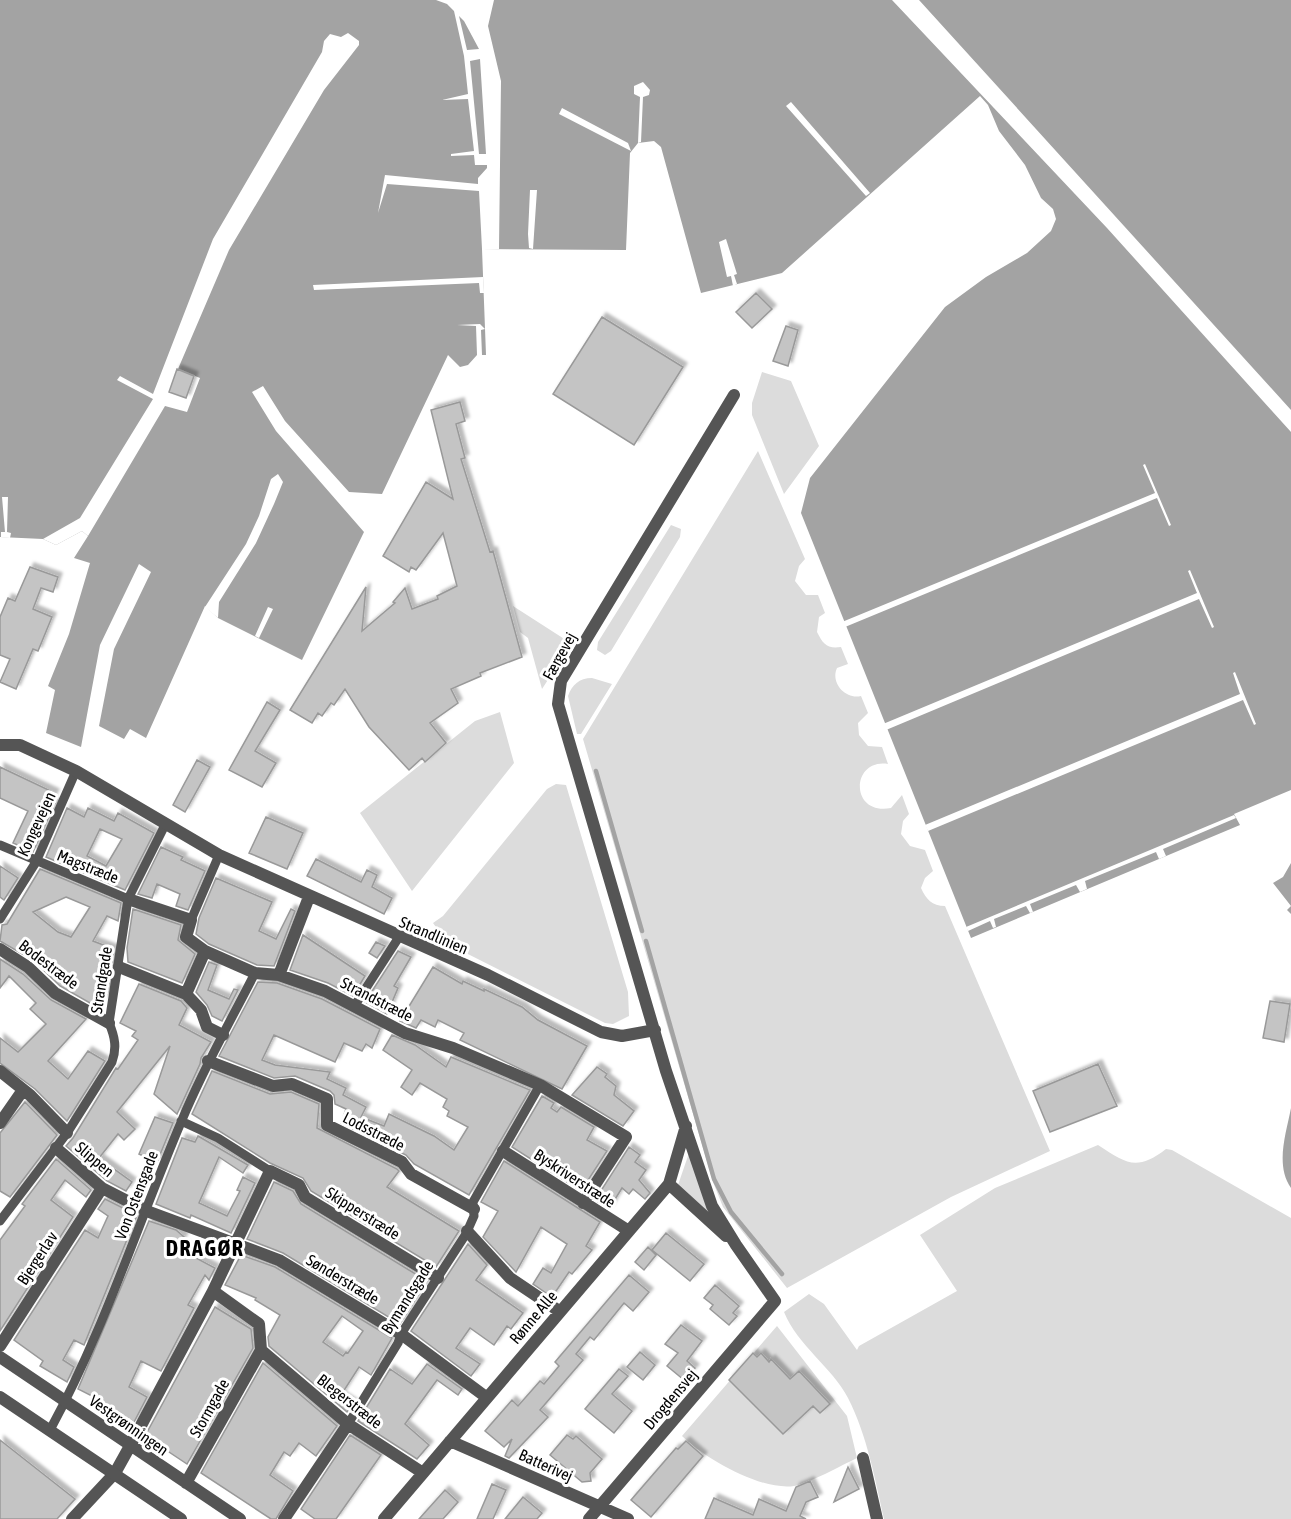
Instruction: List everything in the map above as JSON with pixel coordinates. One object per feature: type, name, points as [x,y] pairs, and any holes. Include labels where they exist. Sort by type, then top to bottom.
[{"type":"street","name":"Færgevej","points":[[655,1030],[558,704],[558,692],[561,681],[734,395]]},
{"type":"street","name":"Strandlinien","points":[[0,745],[20,744],[76,771],[219,855],[399,938],[488,975],[601,1032],[622,1036],[655,1030]]},
{"type":"street","name":"Kongevejen","points":[[0,919],[36,862],[76,771]]},
{"type":"street","name":"Strandgade","points":[[0,1221],[67,1133],[112,1062],[115,1043],[109,1023],[120,967],[128,898],[165,823]]},
{"type":"street","name":"Magstræde","points":[[0,845],[36,862],[128,898]]},
{"type":"street","points":[[128,898],[191,920],[219,855]]},
{"type":"street","points":[[279,975],[309,897]]},
{"type":"street","name":"Strandstræde","points":[[191,920],[186,937],[205,951],[255,973],[279,975],[355,1005],[366,1015],[405,1033],[453,1048],[540,1085],[626,1137],[583,1203]]},
{"type":"street","points":[[355,1005],[399,938]]},
{"type":"street","name":"Bodestræde","points":[[0,949],[28,967],[55,993],[109,1023]]},
{"type":"street","points":[[186,994],[205,951]]},
{"type":"street","points":[[120,967],[186,994],[201,1010],[207,1027],[223,1035]]},
{"type":"street","name":"Von Ostensgade","points":[[50,1430],[66,1401],[147,1211],[181,1121],[208,1061],[255,973]]},
{"type":"street","points":[[655,1030],[666,1071],[712,1206],[736,1245]]},
{"type":"street","name":"Lodsstræde","points":[[208,1061],[273,1086],[292,1084],[327,1099],[327,1125],[402,1162],[411,1174],[474,1209]]},
{"type":"street","points":[[0,1071],[30,1095],[67,1133]]},
{"type":"street","name":"Bymandsgade","points":[[284,1519],[348,1424],[401,1334],[467,1231],[474,1216],[473,1202],[540,1085]]},
{"type":"street","points":[[0,1123],[23,1090]]},
{"type":"street","name":"Skipperstræde","points":[[181,1121],[218,1138],[270,1171],[299,1185],[305,1197],[438,1278]]},
{"type":"street","name":"Rønne Alle","points":[[384,1519],[669,1184],[686,1125]]},
{"type":"street","name":"Slippen","points":[[56,1148],[102,1188],[147,1211],[234,1243]]},
{"type":"street","name":"Byskriverstræde","points":[[503,1151],[628,1231]]},
{"type":"street","points":[[72,1519],[115,1473],[213,1291],[270,1171]]},
{"type":"street","points":[[669,1184],[736,1245]]},
{"type":"street","name":"Bjergerlav","points":[[0,1346],[102,1188]]},
{"type":"street","points":[[467,1231],[510,1278],[559,1311]]},
{"type":"street","name":"Sønderstræde","points":[[234,1243],[279,1260],[401,1334],[486,1397]]},
{"type":"street","name":"Drogdensvej","points":[[589,1519],[775,1300],[736,1245]]},
{"type":"street","points":[[213,1291],[259,1324],[261,1350]]},
{"type":"street","name":"Blegerstræde","points":[[261,1350],[348,1424],[423,1473]]},
{"type":"street","name":"Stormgade","points":[[186,1483],[261,1350]]},
{"type":"street","name":"Vestgrønningen","points":[[0,1357],[240,1519]]},
{"type":"street","points":[[0,1396],[181,1519]]},
{"type":"street","name":"Batterivej","points":[[450,1441],[628,1519]]},
{"type":"street","points":[[863,1458],[877,1519]]},
{"type":"shaded area","points":[[0,0],[1291,0],[1291,790],[1234,814],[1240,825],[971,938],[801,513],[810,478],[945,307],[986,277],[1027,253],[1051,231],[1056,219],[1053,209],[1041,198],[1025,165],[999,131],[988,105],[980,96],[782,273],[701,293],[661,147],[654,141],[638,143],[630,153],[626,250],[482,249],[486,355],[477,355],[468,365],[460,367],[448,355],[382,494],[349,492],[285,421],[263,386],[252,392],[276,431],[364,532],[302,660],[218,618],[205,606],[146,738],[130,729],[124,739],[99,726],[114,649],[151,572],[139,564],[100,645],[81,747],[46,733],[55,690],[48,686],[69,634],[90,563],[74,558],[88,536],[82,531],[56,545],[43,539],[0,537]]},
{"type":"shaded area","points":[[762,372],[791,381],[819,446],[784,494],[752,415],[752,403]]},
{"type":"shaded area","points":[[758,451],[805,559],[799,566],[795,581],[806,595],[818,595],[825,613],[819,617],[817,632],[826,645],[841,647],[848,664],[837,668],[835,674],[838,685],[845,693],[855,697],[861,696],[868,713],[858,723],[859,735],[868,746],[882,747],[888,764],[876,764],[867,769],[860,787],[862,796],[868,804],[877,808],[891,808],[902,795],[909,814],[903,821],[901,834],[910,846],[925,850],[933,871],[925,878],[921,888],[930,901],[936,905],[945,906],[1050,1151],[951,1197],[787,1288],[723,1207],[713,1182],[583,739]]},
{"type":"shaded area","points":[[671,525],[681,529],[680,537],[611,651],[605,655],[597,650],[598,642]]},
{"type":"shaded area","points":[[513,606],[569,642],[568,649],[542,689],[528,638],[520,632]]},
{"type":"shaded area","points":[[592,678],[612,684],[581,734],[577,734],[568,696],[577,683],[583,679]]},
{"type":"shaded area","points":[[500,712],[514,763],[412,891],[360,813],[475,721]]},
{"type":"shaded area","points":[[556,784],[566,785],[628,992],[629,1016],[613,1024],[605,1023],[448,944],[433,923],[443,916],[547,789]]},
{"type":"shaded area","points":[[1291,863],[1291,906],[1273,883],[1283,877]]},
{"type":"shaded area","points":[[1291,1108],[1291,1188],[1286,1179],[1283,1149]]},
{"type":"shaded area","points":[[1098,1145],[1124,1160],[1139,1163],[1147,1161],[1166,1149],[1172,1150],[1291,1218],[1291,1519],[884,1519],[874,1473],[855,1412],[841,1387],[806,1346],[784,1312],[809,1294],[824,1304],[857,1350],[859,1346],[957,1291],[920,1235],[995,1188]]},
{"type":"shaded area","points":[[689,1153],[709,1214],[678,1185]]},
{"type":"shaded area","points":[[777,1326],[847,1416],[857,1458],[794,1486],[766,1483],[734,1471],[704,1454],[682,1436]]},
{"type":"pier","points":[[436,0],[494,0],[488,26],[501,81],[499,249],[482,249],[479,191],[387,184],[378,213],[385,175],[478,184],[478,178],[487,168],[487,165],[475,165],[474,155],[451,156],[451,154],[474,151],[468,99],[442,100],[468,94],[464,56],[454,11],[447,4]],"holes":[[[459,16],[464,21],[479,49],[467,50]],[[480,59],[486,154],[479,154],[470,61]]]},
{"type":"pier","points":[[892,0],[919,0],[1291,410],[1291,432],[1107,228]]},
{"type":"pier","points":[[348,33],[359,41],[359,45],[324,90],[229,250],[178,369],[200,378],[187,412],[165,406],[88,536],[82,531],[56,545],[43,539],[80,518],[153,399],[117,380],[120,376],[153,394],[213,239],[322,52],[324,41],[330,34],[341,37]]},
{"type":"pier","points":[[643,82],[650,90],[649,95],[643,97],[641,142],[638,143],[640,97],[634,94],[634,86]]},
{"type":"pier","points":[[791,102],[870,193],[866,196],[786,106]]},
{"type":"pier","points":[[562,108],[628,143],[631,151],[559,114]]},
{"type":"pier","points":[[530,190],[537,190],[533,249],[529,248],[528,234]]},
{"type":"pier","points":[[726,239],[737,274],[734,275],[737,284],[733,286],[731,276],[727,277],[719,242]]},
{"type":"pier","points":[[483,277],[484,293],[480,293],[479,283],[314,290],[313,285]]},
{"type":"pier","points":[[480,324],[485,329],[481,330],[482,355],[477,355],[476,326],[457,325]]},
{"type":"pier","points":[[1145,464],[1171,525],[1169,526],[1157,498],[845,627],[842,622],[1155,493],[1143,465]]},
{"type":"pier","points":[[278,474],[283,482],[274,504],[256,543],[219,602],[218,618],[205,607],[246,544],[259,516],[271,479]]},
{"type":"pier","points":[[2,497],[8,497],[7,532],[11,533],[10,538],[1,537],[1,532],[5,532]]},
{"type":"pier","points":[[1190,570],[1214,627],[1212,628],[1199,599],[886,730],[883,724],[1197,593],[1188,571]]},
{"type":"pier","points":[[268,607],[273,609],[259,638],[255,636]]},
{"type":"pier","points":[[1235,672],[1256,724],[1254,725],[1243,700],[928,831],[925,825],[1240,694],[1233,673]]},
{"type":"pier","points":[[1234,815],[1236,818],[1163,849],[1166,856],[1159,859],[1156,852],[1085,881],[1087,889],[1080,892],[1076,885],[1030,904],[1033,912],[1030,913],[1026,906],[994,919],[996,927],[993,928],[990,921],[968,931],[966,927]]},
{"type":"building","points":[[756,293],[772,309],[752,328],[736,312]]},
{"type":"building","points":[[602,317],[683,367],[634,445],[553,394]]},
{"type":"building","points":[[786,326],[798,330],[788,366],[773,361]]},
{"type":"building","points":[[177,369],[194,376],[186,398],[169,392]]},
{"type":"building","points":[[460,402],[465,421],[456,424],[465,458],[461,459],[490,552],[493,551],[522,657],[480,673],[481,676],[451,689],[458,703],[430,723],[446,743],[425,762],[422,758],[409,770],[369,727],[345,689],[334,705],[331,703],[322,716],[318,713],[312,723],[290,710],[366,587],[362,631],[395,603],[393,602],[405,588],[412,609],[438,599],[437,596],[457,586],[443,533],[416,570],[411,567],[409,572],[383,556],[426,482],[453,499],[431,410]]},
{"type":"building","points":[[30,567],[58,577],[53,592],[41,588],[33,609],[52,617],[38,651],[33,649],[16,689],[0,682],[10,659],[0,655],[0,617],[8,598],[15,601]]},
{"type":"building","points":[[267,702],[280,710],[255,751],[276,763],[262,787],[229,770]]},
{"type":"building","points":[[197,760],[210,767],[185,812],[173,805]]},
{"type":"building","points":[[0,767],[55,793],[51,801],[55,803],[33,852],[13,843],[28,811],[0,798]]},
{"type":"building","points":[[67,808],[84,817],[88,808],[114,821],[118,813],[154,833],[125,890],[46,857]],"holes":[[[100,829],[122,839],[106,866],[87,856]]]},
{"type":"building","points":[[266,817],[303,833],[287,869],[249,853]]},
{"type":"building","points":[[161,847],[183,857],[181,860],[205,871],[188,910],[176,906],[180,894],[157,884],[152,898],[138,894]]},
{"type":"building","points":[[316,859],[361,882],[367,870],[377,875],[372,887],[392,898],[384,914],[307,876]]},
{"type":"building","points":[[0,866],[18,878],[4,900],[0,897]]},
{"type":"building","points":[[40,869],[121,903],[118,921],[107,916],[93,941],[114,949],[106,996],[97,1007],[60,986],[33,960],[0,941],[2,925],[7,924]],"holes":[[[66,897],[90,907],[71,937],[58,932],[33,912]]]},
{"type":"building","points":[[216,878],[272,902],[259,931],[276,939],[291,909],[295,911],[274,966],[257,965],[209,944],[196,934],[199,918]]},
{"type":"building","points":[[133,909],[181,925],[178,940],[195,954],[182,983],[128,962],[127,948]]},
{"type":"building","points":[[303,935],[365,976],[353,996],[328,983],[290,970]]},
{"type":"building","points":[[376,942],[385,946],[377,958],[369,953]]},
{"type":"building","points":[[398,951],[411,957],[394,986],[398,988],[387,1014],[365,1002]]},
{"type":"building","points":[[0,959],[23,974],[51,1000],[86,1019],[48,1061],[68,1079],[88,1051],[105,1061],[67,1121],[35,1089],[0,1063],[0,1038],[18,1052],[46,1024],[30,1009],[36,1003],[9,976],[0,988]]},
{"type":"building","points":[[209,962],[217,965],[208,990],[229,999],[234,989],[238,990],[222,1021],[212,1016],[207,1005],[196,992]]},
{"type":"building","points":[[433,967],[462,984],[463,981],[484,991],[484,989],[522,1007],[538,1020],[587,1046],[562,1089],[460,1040],[464,1033],[438,1020],[435,1027],[421,1020],[416,1028],[400,1021]]},
{"type":"building","points":[[258,982],[277,983],[322,999],[380,1029],[372,1048],[366,1044],[362,1051],[344,1043],[335,1062],[274,1035],[262,1060],[275,1065],[330,1072],[327,1079],[346,1088],[343,1095],[366,1107],[361,1117],[384,1126],[389,1114],[434,1136],[454,1150],[468,1127],[447,1116],[449,1111],[443,1107],[447,1099],[420,1083],[412,1095],[401,1087],[412,1070],[383,1050],[392,1035],[415,1045],[446,1067],[451,1057],[530,1090],[469,1195],[414,1164],[406,1155],[341,1123],[346,1109],[335,1104],[334,1095],[330,1091],[295,1076],[274,1078],[219,1056]]},
{"type":"building","points":[[139,984],[181,1001],[187,1008],[179,1025],[211,1042],[201,1058],[177,1114],[154,1094],[170,1046],[117,1112],[135,1129],[124,1140],[118,1134],[99,1158],[132,1182],[126,1191],[107,1181],[66,1146],[116,1068],[118,1069],[138,1040],[132,1036],[136,1031],[120,1023]]},
{"type":"building","points":[[1270,1001],[1290,1004],[1284,1042],[1263,1038]]},
{"type":"building","points":[[1098,1064],[1117,1106],[1050,1132],[1033,1091]]},
{"type":"building","points":[[597,1067],[607,1074],[605,1077],[616,1086],[614,1095],[634,1111],[623,1126],[572,1095]]},
{"type":"building","points":[[212,1071],[270,1094],[291,1092],[319,1104],[317,1128],[397,1169],[399,1171],[387,1187],[459,1231],[436,1267],[311,1191],[303,1178],[270,1163],[192,1114]]},
{"type":"building","points":[[542,1096],[554,1103],[551,1108],[557,1112],[561,1107],[594,1127],[587,1140],[607,1151],[581,1191],[512,1147]]},
{"type":"building","points":[[25,1102],[57,1135],[10,1197],[0,1191],[0,1133]]},
{"type":"building","points":[[155,1117],[173,1123],[157,1162],[139,1154]]},
{"type":"building","points":[[198,1136],[248,1165],[243,1173],[219,1157],[199,1203],[227,1216],[240,1191],[237,1190],[243,1177],[255,1183],[231,1233],[191,1215],[190,1218],[156,1204],[182,1138],[195,1142]]},
{"type":"building","points":[[629,1147],[640,1155],[635,1162],[646,1170],[639,1180],[650,1193],[645,1199],[633,1189],[629,1194],[622,1188],[609,1209],[595,1200]]},
{"type":"building","points":[[56,1159],[91,1190],[86,1197],[65,1180],[51,1200],[73,1217],[0,1331],[0,1240],[25,1206],[22,1204]]},
{"type":"building","points":[[504,1161],[600,1222],[586,1246],[592,1250],[572,1274],[569,1272],[552,1297],[533,1284],[543,1268],[551,1273],[567,1244],[541,1227],[516,1272],[483,1237],[498,1211],[481,1202]]},
{"type":"building","points":[[274,1182],[293,1191],[301,1204],[427,1281],[400,1324],[283,1253],[247,1239]]},
{"type":"building","points":[[105,1199],[137,1215],[84,1345],[74,1340],[63,1360],[74,1367],[67,1382],[40,1366],[43,1361],[14,1340],[85,1230],[98,1238],[108,1216],[98,1209]]},
{"type":"building","points":[[149,1221],[176,1230],[184,1237],[180,1243],[196,1252],[194,1257],[215,1268],[209,1280],[205,1275],[188,1305],[194,1308],[161,1371],[141,1361],[129,1387],[147,1397],[133,1424],[96,1403],[98,1399],[78,1389]]},
{"type":"building","points":[[666,1233],[704,1264],[690,1281],[652,1250]]},
{"type":"building","points":[[468,1244],[487,1265],[476,1280],[523,1313],[511,1329],[507,1326],[494,1345],[470,1328],[456,1348],[480,1364],[471,1376],[411,1331]]},
{"type":"building","points":[[648,1247],[656,1255],[644,1270],[635,1262]]},
{"type":"building","points":[[241,1255],[275,1267],[392,1338],[371,1375],[359,1367],[341,1395],[353,1403],[347,1412],[269,1346],[268,1337],[280,1315],[255,1300],[256,1298],[225,1285]],"holes":[[[342,1316],[363,1331],[348,1353],[346,1352],[343,1356],[323,1342]]]},
{"type":"building","points":[[629,1275],[649,1292],[633,1311],[624,1303],[594,1340],[590,1337],[576,1354],[583,1360],[540,1410],[548,1417],[509,1458],[505,1456],[512,1439],[504,1447],[485,1431],[512,1400],[518,1406],[540,1381],[544,1384],[559,1366],[555,1362]]},
{"type":"building","points":[[715,1285],[739,1306],[733,1313],[737,1316],[729,1325],[710,1309],[713,1305],[704,1298]]},
{"type":"building","points":[[215,1307],[251,1329],[253,1348],[187,1464],[145,1436]]},
{"type":"building","points":[[681,1325],[702,1341],[687,1361],[695,1368],[684,1380],[667,1366],[678,1353],[665,1344]]},
{"type":"building","points":[[640,1352],[655,1365],[643,1380],[627,1367]]},
{"type":"building","points":[[753,1353],[757,1357],[761,1353],[769,1362],[771,1359],[790,1379],[799,1371],[830,1404],[820,1413],[813,1406],[783,1434],[729,1380]]},
{"type":"building","points":[[263,1363],[337,1426],[316,1456],[299,1443],[290,1456],[284,1452],[270,1475],[293,1491],[276,1519],[271,1519],[201,1473]]},
{"type":"building","points":[[427,1364],[462,1389],[458,1395],[437,1380],[405,1424],[429,1445],[417,1459],[358,1421],[390,1369],[412,1384]]},
{"type":"building","points":[[619,1369],[628,1376],[612,1394],[632,1411],[614,1433],[585,1409]]},
{"type":"building","points":[[350,1435],[381,1455],[336,1519],[315,1519],[301,1509]]},
{"type":"building","points":[[567,1435],[573,1439],[576,1436],[602,1459],[590,1473],[591,1481],[582,1482],[550,1455]]},
{"type":"building","points":[[0,1440],[75,1499],[57,1519],[0,1519]]},
{"type":"building","points":[[686,1441],[703,1456],[651,1517],[631,1500],[676,1448],[678,1449]]},
{"type":"building","points":[[848,1467],[859,1489],[834,1502]]},
{"type":"building","points":[[810,1481],[818,1497],[806,1502],[800,1516],[806,1519],[705,1519],[714,1498],[753,1515],[759,1499],[786,1511],[796,1487]]},
{"type":"building","points":[[492,1484],[506,1490],[493,1519],[477,1519]]},
{"type":"building","points":[[445,1490],[458,1502],[443,1519],[419,1519]]},
{"type":"building","points":[[523,1497],[542,1513],[537,1519],[505,1519]]},
{"type":"waterway","points":[[596,771],[642,931]]},
{"type":"waterway","points":[[646,941],[714,1179],[731,1212],[782,1274]]},
{"type":"district","name":"DRAGØR","points":[[205,1248]]}]
